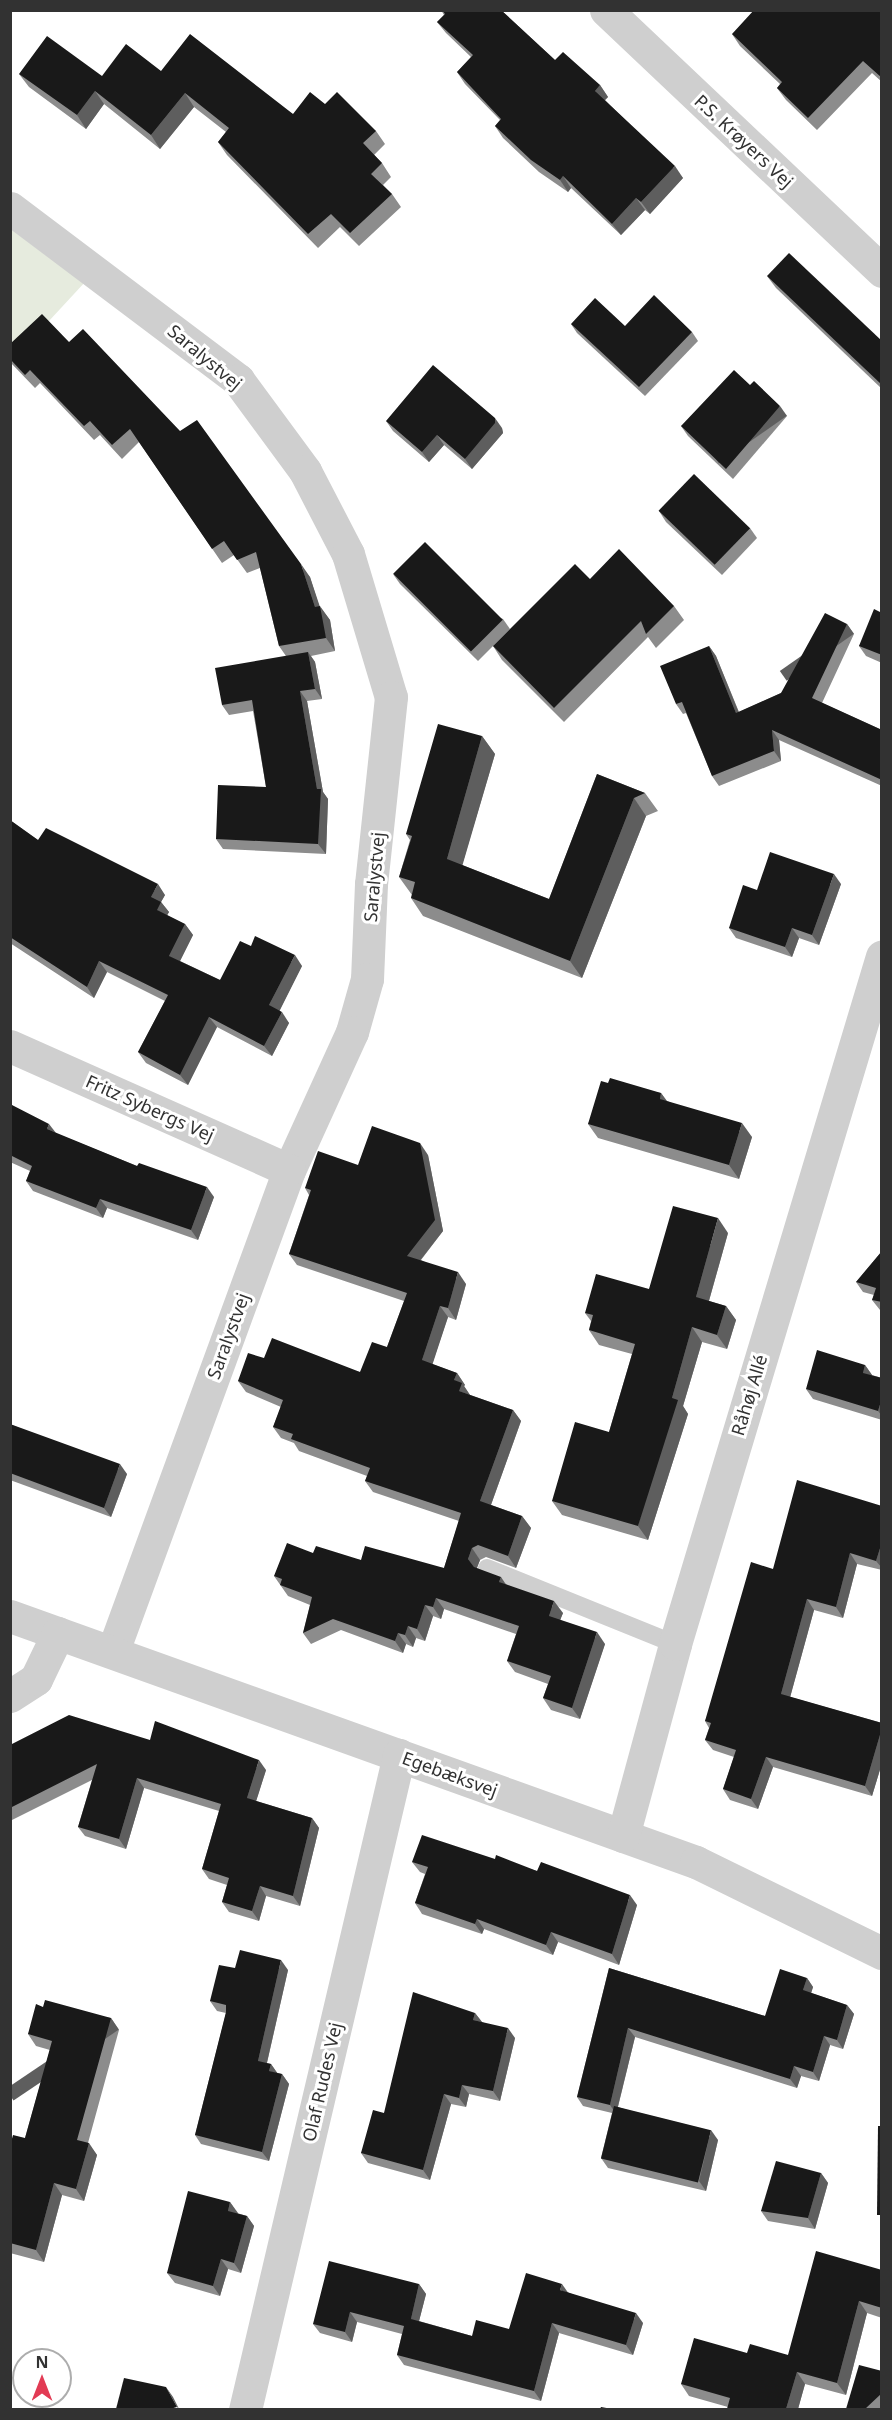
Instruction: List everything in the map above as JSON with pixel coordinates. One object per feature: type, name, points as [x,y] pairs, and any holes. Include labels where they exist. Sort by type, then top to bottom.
[{"type":"street","name":"P.S. Krøyers Vej","points":[[606,10],[882,271]]},
{"type":"street","name":"Saralystvej","points":[[10,208],[238,380],[305,471],[348,554],[391,697],[371,884],[367,979],[352,1032],[289,1170],[112,1651]]},
{"type":"street","name":"Råhøj Allé","points":[[623,1836],[675,1644],[882,956]]},
{"type":"street","name":"Fritz Sybergs Vej","points":[[10,1046],[289,1170]]},
{"type":"street","name":"Egebæksvej","points":[[10,1616],[696,1862],[882,1953]]},
{"type":"street","points":[[10,1696],[36,1679],[58,1633]]},
{"type":"street","name":"Olaf Rudes Vej","points":[[245,2409],[399,1755]]},
{"type":"lane","points":[[487,1568],[675,1644]]},
{"type":"shaded area","points":[[11,226],[86,281],[11,362]]},
{"type":"building","points":[[442,10],[501,10],[555,60],[563,52],[600,85],[595,91],[675,166],[641,202],[636,198],[612,224],[563,176],[560,180],[531,160],[495,126],[501,119],[457,72],[473,55],[437,22],[445,14]]},
{"type":"building","points":[[754,10],[882,10],[882,78],[863,61],[808,118],[777,88],[782,82],[732,34]]},
{"type":"building","points":[[190,34],[293,114],[310,92],[325,104],[337,92],[376,131],[363,143],[382,163],[371,174],[392,194],[350,233],[331,214],[308,234],[218,142],[229,128],[185,93],[151,135],[95,91],[77,115],[19,74],[47,36],[102,76],[126,44],[161,71]]},
{"type":"building","points":[[789,253],[882,341],[882,385],[767,276]]},
{"type":"building","points":[[654,295],[692,332],[639,387],[571,324],[595,298],[625,326]]},
{"type":"building","points":[[42,314],[69,342],[83,329],[180,431],[197,420],[301,564],[315,607],[320,606],[326,638],[279,646],[256,552],[237,560],[224,541],[212,549],[130,429],[112,445],[90,421],[84,426],[30,370],[25,375],[10,359],[10,344]]},
{"type":"building","points":[[433,365],[495,418],[495,423],[465,459],[437,435],[422,452],[386,421]]},
{"type":"building","points":[[734,370],[750,385],[754,381],[780,406],[726,469],[681,426]]},
{"type":"building","points":[[694,474],[750,528],[715,565],[659,511]]},
{"type":"building","points":[[425,542],[503,620],[471,652],[393,574]]},
{"type":"building","points":[[619,549],[674,606],[646,634],[641,621],[554,708],[493,646],[575,564],[590,579]]},
{"type":"building","points":[[874,609],[882,613],[882,655],[859,646]]},
{"type":"building","points":[[825,613],[847,624],[812,698],[882,730],[882,780],[772,730],[774,751],[712,776],[682,702],[676,704],[660,666],[709,646],[736,713],[781,693]]},
{"type":"building","points":[[308,652],[315,689],[300,691],[317,789],[321,789],[318,844],[216,839],[218,785],[266,787],[252,700],[222,705],[215,668]]},
{"type":"building","points":[[438,724],[482,736],[447,859],[549,899],[597,774],[645,793],[634,798],[570,961],[411,898],[415,882],[399,877],[412,836],[406,834]]},
{"type":"building","points":[[10,820],[38,840],[46,828],[158,884],[151,897],[161,902],[157,910],[185,924],[169,956],[220,980],[240,941],[251,946],[255,936],[295,955],[269,1005],[282,1012],[264,1046],[209,1017],[180,1075],[138,1052],[168,995],[99,961],[87,987],[10,937]]},
{"type":"building","points":[[770,852],[834,874],[812,935],[792,928],[785,947],[729,928],[743,885],[757,890]]},
{"type":"building","points":[[610,1078],[661,1093],[660,1099],[742,1123],[729,1165],[588,1124],[601,1081],[608,1083]]},
{"type":"building","points":[[10,1104],[49,1124],[47,1129],[137,1166],[139,1163],[207,1187],[191,1230],[100,1199],[96,1208],[26,1181],[32,1166],[10,1155]]},
{"type":"building","points":[[372,1126],[420,1143],[435,1220],[407,1256],[458,1272],[448,1308],[440,1306],[422,1360],[457,1373],[454,1380],[462,1383],[459,1391],[513,1410],[480,1501],[522,1516],[508,1556],[478,1545],[472,1548],[468,1559],[474,1567],[501,1577],[499,1582],[554,1601],[549,1616],[597,1632],[572,1708],[543,1698],[551,1676],[507,1661],[519,1626],[436,1598],[433,1607],[425,1605],[417,1629],[408,1626],[405,1635],[398,1633],[395,1641],[333,1619],[303,1633],[312,1597],[280,1585],[282,1579],[274,1576],[287,1543],[313,1553],[316,1546],[361,1560],[365,1546],[444,1568],[461,1513],[365,1481],[370,1468],[291,1439],[293,1434],[273,1427],[283,1400],[238,1381],[248,1353],[264,1358],[272,1338],[360,1372],[372,1342],[387,1347],[407,1293],[289,1254],[311,1190],[305,1188],[318,1151],[358,1165]]},
{"type":"building","points":[[673,1206],[718,1218],[696,1297],[726,1306],[717,1335],[692,1327],[672,1398],[678,1400],[638,1526],[552,1501],[575,1422],[609,1432],[635,1344],[589,1330],[593,1315],[585,1313],[596,1274],[649,1289]]},
{"type":"building","points":[[882,1251],[882,1302],[872,1300],[876,1288],[856,1282]]},
{"type":"building","points":[[817,1350],[865,1365],[863,1373],[882,1378],[882,1398],[878,1411],[806,1389]]},
{"type":"building","points":[[10,1424],[120,1464],[104,1508],[10,1473]]},
{"type":"building","points":[[797,1480],[882,1506],[882,1542],[876,1561],[850,1553],[836,1607],[807,1599],[781,1694],[882,1723],[882,1728],[865,1786],[766,1757],[751,1799],[723,1789],[736,1750],[705,1740],[711,1723],[705,1721],[751,1562],[773,1569]]},
{"type":"building","points":[[69,1715],[150,1740],[155,1721],[259,1760],[247,1798],[312,1818],[293,1896],[260,1886],[252,1911],[222,1902],[229,1878],[202,1869],[221,1804],[137,1778],[119,1839],[78,1827],[97,1764],[10,1808],[10,1745]]},
{"type":"building","points":[[422,1835],[495,1859],[496,1855],[537,1871],[541,1862],[630,1895],[612,1954],[551,1932],[546,1945],[477,1919],[475,1924],[415,1903],[428,1867],[412,1862]]},
{"type":"building","points":[[240,1950],[281,1960],[258,2061],[271,2064],[269,2071],[282,2074],[262,2152],[195,2135],[226,2012],[226,2005],[210,2001],[219,1965],[235,1968]]},
{"type":"building","points":[[609,1968],[765,2016],[780,1969],[807,1978],[803,1990],[847,2005],[837,2040],[824,2036],[813,2072],[794,2066],[790,2079],[628,2028],[610,2105],[577,2097]]},
{"type":"building","points":[[413,1992],[475,2013],[473,2020],[508,2028],[493,2091],[462,2085],[459,2098],[444,2094],[423,2170],[361,2153],[373,2110],[384,2113]]},
{"type":"building","points":[[45,2000],[111,2018],[77,2140],[89,2143],[76,2189],[54,2183],[36,2250],[10,2243],[10,2146],[13,2135],[25,2138],[52,2041],[28,2034],[36,2004],[43,2007]]},
{"type":"building","points":[[614,2106],[711,2130],[698,2183],[601,2158]]},
{"type":"building","points":[[878,2126],[882,2126],[882,2215],[877,2215]]},
{"type":"building","points":[[776,2161],[821,2173],[808,2218],[761,2211]]},
{"type":"building","points":[[188,2191],[230,2202],[228,2211],[247,2216],[234,2263],[221,2259],[213,2286],[167,2273]]},
{"type":"building","points":[[816,2251],[882,2270],[882,2308],[859,2301],[837,2383],[797,2372],[786,2409],[727,2409],[730,2398],[681,2384],[694,2338],[747,2353],[750,2344],[788,2355]]},
{"type":"building","points":[[329,2261],[419,2284],[411,2319],[472,2336],[476,2320],[509,2329],[526,2273],[562,2284],[560,2290],[636,2313],[626,2345],[552,2323],[534,2391],[397,2355],[404,2326],[350,2312],[345,2332],[313,2324]]},
{"type":"building","points":[[859,2365],[882,2371],[882,2393],[865,2409],[846,2409]]},
{"type":"building","points":[[124,2378],[166,2387],[177,2407],[116,2409]]}]
